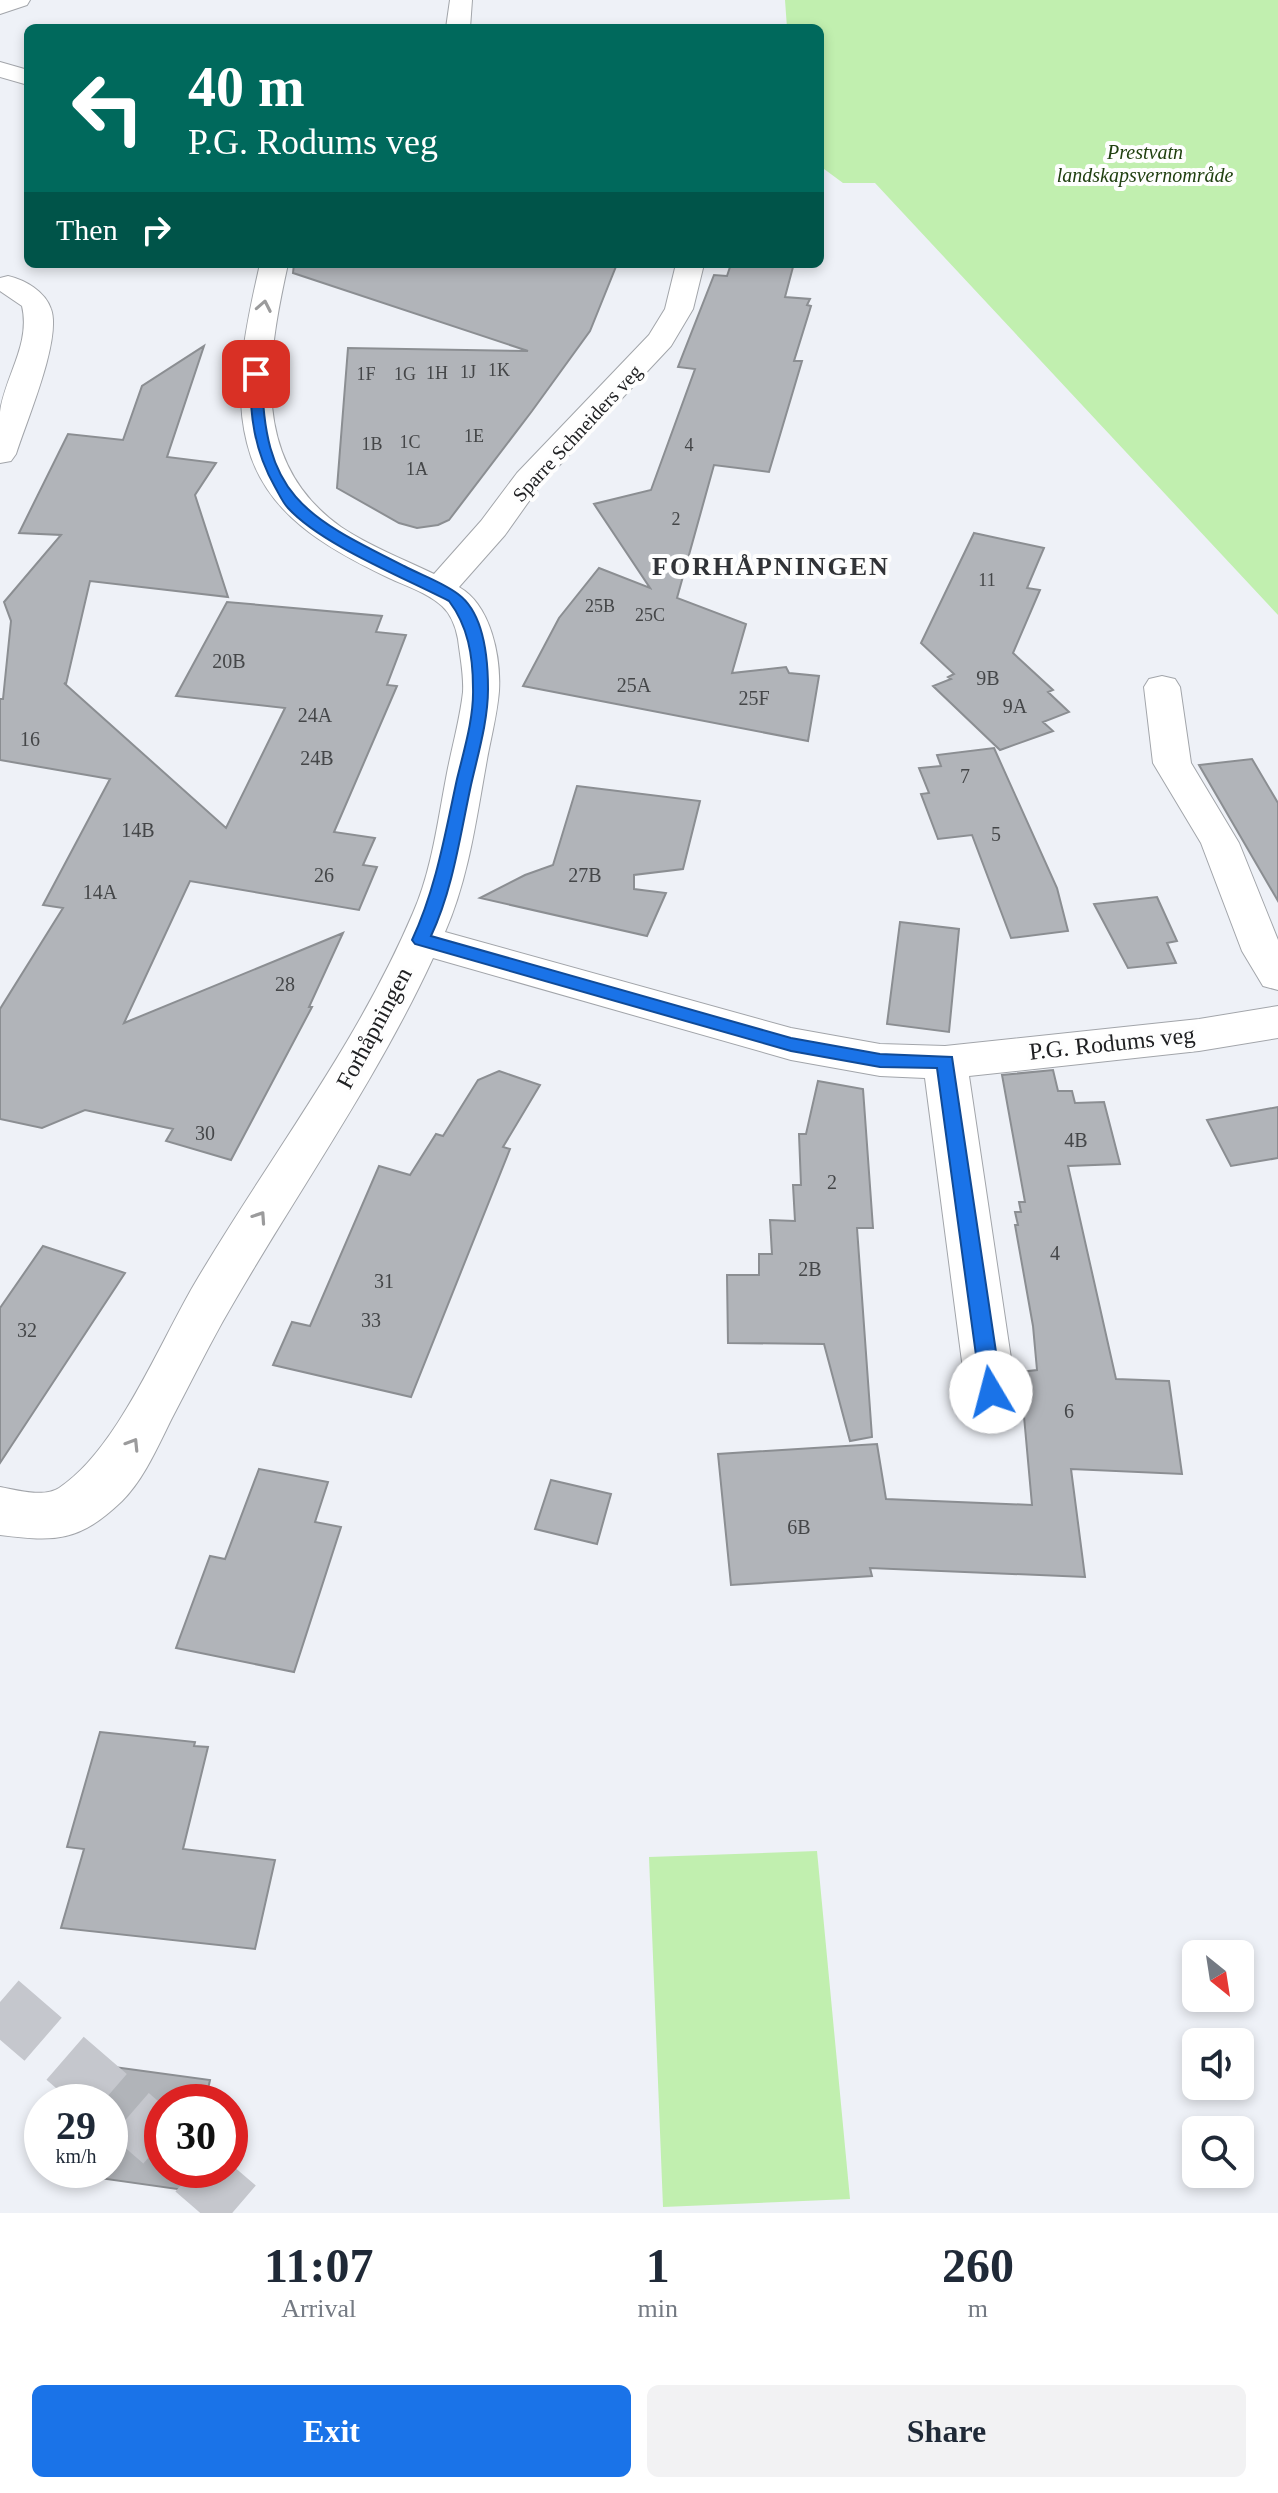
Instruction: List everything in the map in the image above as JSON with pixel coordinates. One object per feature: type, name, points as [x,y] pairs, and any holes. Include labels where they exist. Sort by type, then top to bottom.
[{"type":"street","points":[[0,7],[19,0]]},
{"type":"street","points":[[458,24],[461,0]]},
{"type":"street","points":[[0,69],[24,77]]},
{"type":"street","name":"Forhåpningen","points":[[0,1511],[44,1517],[67,1513],[105,1483],[134,1443],[185,1344],[249,1233],[315,1134],[368,1044],[435,909],[455,833],[481,690],[480,666],[468,616],[454,598],[439,588],[330,534],[293,506],[282,490],[261,439],[256,412],[261,323],[273,268]]},
{"type":"street","name":"Sparre Schneiders veg","points":[[439,588],[479,545],[528,480],[661,340],[679,309],[689,268]]},
{"type":"street","points":[[0,454],[29,371],[41,319],[36,304],[8,284]]},
{"type":"street","points":[[1162,687],[1172,763],[1220,843],[1262,951],[1278,975]]},
{"type":"street","name":"P.G. Rodums veg","points":[[421,940],[791,1044],[880,1060],[945,1062],[1199,1035],[1278,1022]]},
{"type":"street","points":[[945,1062],[991,1392]]},
{"type":"green space","name":"Prestvatn landskapsvernområde","points":[[785,0],[1278,0],[1278,615],[875,183],[843,183],[824,169],[824,24],[787,24]]},
{"type":"green space","points":[[817,1851],[850,2199],[663,2207],[649,1857]]},
{"type":"building","points":[[294,268],[615,268],[590,331],[449,520],[417,528],[399,523],[337,488],[348,348],[528,351],[293,273]]},
{"type":"building","points":[[730,268],[793,268],[785,297],[810,299],[807,305],[811,306],[794,361],[802,361],[769,472],[714,465],[677,598],[746,624],[732,673],[786,667],[789,673],[819,676],[808,741],[523,686],[559,618],[599,568],[650,588],[594,504],[651,490],[695,369],[678,367],[714,275],[727,276]]},
{"type":"building","points":[[204,346],[167,457],[216,463],[195,495],[228,597],[90,581],[64,683],[226,828],[285,708],[176,696],[227,602],[382,616],[376,632],[406,635],[387,685],[397,686],[334,832],[375,838],[363,865],[377,867],[359,910],[190,881],[124,1023],[343,933],[309,1007],[312,1007],[231,1160],[166,1141],[173,1129],[85,1110],[42,1128],[0,1119],[0,1009],[63,908],[43,905],[110,779],[0,760],[0,699],[3,699],[11,621],[4,602],[61,535],[19,533],[68,434],[123,440],[142,386]]},
{"type":"building","points":[[974,533],[1044,548],[1027,588],[1040,590],[1013,653],[1053,690],[1048,692],[1069,712],[1043,722],[1053,731],[1000,750],[933,686],[951,679],[948,677],[954,674],[921,643]]},
{"type":"building","points":[[994,748],[1057,888],[1068,931],[1011,938],[972,835],[938,839],[921,794],[929,793],[919,768],[941,766],[937,755]]},
{"type":"building","points":[[1252,759],[1278,803],[1278,901],[1199,765]]},
{"type":"building","points":[[577,786],[700,801],[683,869],[634,875],[634,889],[666,893],[647,936],[480,898],[525,875],[553,865]]},
{"type":"building","points":[[1157,897],[1177,941],[1167,943],[1176,963],[1128,968],[1094,904]]},
{"type":"building","points":[[900,922],[959,929],[949,1032],[887,1024]]},
{"type":"building","points":[[1053,1070],[1058,1091],[1072,1091],[1075,1103],[1104,1102],[1120,1164],[1068,1166],[1116,1379],[1169,1381],[1182,1474],[1071,1469],[1085,1577],[870,1568],[872,1576],[731,1585],[718,1454],[877,1444],[886,1499],[1032,1505],[1020,1372],[1037,1370],[1033,1326],[1015,1225],[1018,1225],[1015,1212],[1021,1212],[1019,1202],[1025,1202],[1002,1075]]},
{"type":"building","points":[[499,1071],[540,1085],[503,1147],[510,1149],[411,1397],[273,1365],[292,1322],[310,1326],[379,1166],[410,1175],[436,1134],[443,1136],[478,1080]]},
{"type":"building","points":[[818,1081],[863,1089],[873,1228],[857,1228],[872,1437],[850,1441],[824,1344],[728,1343],[727,1275],[759,1275],[759,1254],[772,1254],[770,1220],[795,1221],[793,1185],[801,1185],[799,1134],[806,1134]]},
{"type":"building","points":[[1278,1107],[1278,1158],[1231,1166],[1207,1120]]},
{"type":"building","points":[[43,1246],[125,1273],[0,1463],[0,1308]]},
{"type":"building","points":[[259,1469],[328,1482],[315,1522],[341,1527],[294,1672],[176,1648],[210,1556],[225,1559]]},
{"type":"building","points":[[551,1480],[611,1494],[597,1544],[535,1529]]},
{"type":"building","points":[[100,1732],[195,1742],[194,1746],[208,1747],[183,1849],[275,1860],[255,1949],[61,1928],[84,1849],[67,1847]]},
{"type":"building","points":[[114,2067],[210,2080],[209,2084],[144,2084],[144,2184],[128,2182],[128,2084],[109,2084]]},
{"type":"tunnel","points":[[0,2002],[144,2126]]},
{"type":"tunnel","points":[[215,2188],[244,2213]]},
{"type":"district","name":"FORHÅPNINGEN","points":[[771,566]]},
{"type":"route","points":[[256,374],[256,412],[261,439],[269,464],[293,506],[351,546],[454,598],[468,616],[475,634],[481,690],[475,732],[442,884],[421,940],[833,1054],[880,1060],[945,1062],[991,1392]]}]
